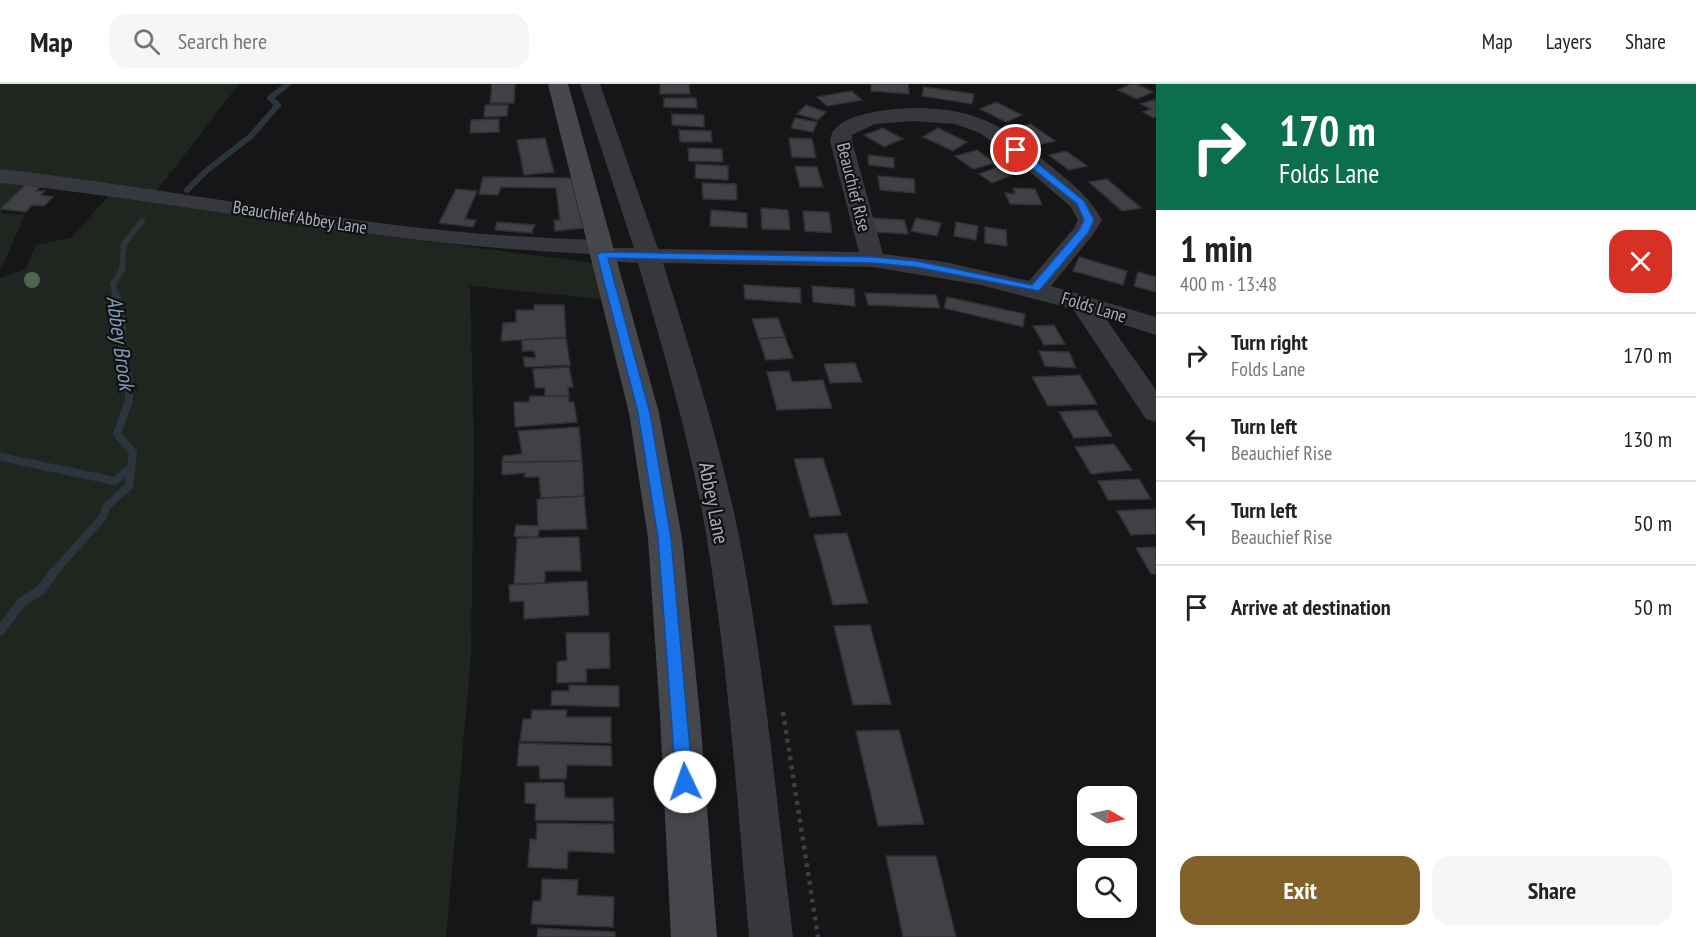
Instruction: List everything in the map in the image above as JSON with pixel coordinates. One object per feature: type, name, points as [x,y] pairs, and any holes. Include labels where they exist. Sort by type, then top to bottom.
[{"type":"main road","points":[[558,84],[644,413],[664,538],[681,716],[694,937]]},
{"type":"street","name":"Abbey Lane","points":[[590,84],[648,254],[694,406],[720,524],[743,673],[771,937]]},
{"type":"street","name":"Beauchief Rise","points":[[873,260],[842,141],[842,133],[848,126],[880,116],[942,117],[985,127],[1081,203],[1086,210],[1089,220],[1084,231],[1035,289]]},
{"type":"street","name":"Beauchief Abbey Lane","points":[[0,176],[115,188],[363,227],[493,243],[601,251]]},
{"type":"street","name":"Folds Lane","points":[[601,251],[873,260],[916,264],[1035,289],[1156,326]]},
{"type":"street","points":[[1082,303],[1156,412]]},
{"type":"shaded area","points":[[0,84],[239,84],[151,198],[350,231],[610,265],[621,301],[470,286],[474,442],[471,657],[446,937],[0,937],[0,278],[25,269],[36,245],[71,238],[119,184],[0,170]]},
{"type":"shaded area","points":[[0,179],[28,182],[1,208],[4,209],[1,213],[25,215],[0,271]]},
{"type":"building","points":[[492,84],[515,84],[514,103],[490,103]]},
{"type":"building","points":[[660,84],[689,84],[690,94],[660,94]]},
{"type":"building","points":[[871,84],[908,84],[909,94],[871,91]]},
{"type":"building","points":[[1131,84],[1137,84],[1153,92],[1137,99],[1118,90]]},
{"type":"building","points":[[924,87],[974,94],[972,104],[922,96]]},
{"type":"building","points":[[851,91],[862,100],[827,106],[817,97]]},
{"type":"building","points":[[664,98],[696,98],[697,108],[664,107]]},
{"type":"building","points":[[1156,99],[1156,117],[1153,118],[1143,112],[1151,109],[1141,104]]},
{"type":"building","points":[[996,102],[1022,115],[1006,122],[980,109]]},
{"type":"building","points":[[485,105],[508,105],[507,116],[484,117]]},
{"type":"building","points":[[806,105],[826,112],[818,120],[797,114]]},
{"type":"building","points":[[672,114],[704,115],[704,127],[672,125]]},
{"type":"building","points":[[795,118],[817,122],[813,132],[791,128]]},
{"type":"building","points":[[499,119],[499,132],[470,133],[471,120]]},
{"type":"building","points":[[1031,124],[1055,141],[1037,145],[1013,128]]},
{"type":"building","points":[[883,128],[903,139],[884,147],[864,135]]},
{"type":"building","points":[[938,128],[967,142],[953,151],[923,137]]},
{"type":"building","points":[[679,130],[711,131],[712,142],[680,142]]},
{"type":"building","points":[[545,138],[554,172],[524,175],[517,140]]},
{"type":"building","points":[[789,138],[812,139],[816,158],[792,157]]},
{"type":"building","points":[[688,148],[722,149],[723,162],[689,161]]},
{"type":"building","points":[[977,150],[995,163],[973,169],[955,156]]},
{"type":"building","points":[[1066,151],[1087,166],[1069,170],[1049,155]]},
{"type":"building","points":[[868,155],[894,158],[894,168],[869,165]]},
{"type":"building","points":[[696,164],[728,166],[728,180],[695,178]]},
{"type":"building","points":[[795,166],[817,167],[823,187],[800,187]]},
{"type":"building","points":[[997,167],[1010,176],[992,183],[979,174]]},
{"type":"building","points":[[878,176],[914,179],[915,193],[880,190]]},
{"type":"building","points":[[483,177],[571,178],[583,228],[555,231],[554,220],[560,220],[556,188],[501,187],[498,195],[479,194]]},
{"type":"building","points":[[1107,179],[1141,208],[1122,211],[1089,182]]},
{"type":"building","points":[[702,183],[736,184],[737,200],[703,199]]},
{"type":"building","points":[[25,185],[41,186],[36,191],[45,191],[41,195],[53,197],[44,206],[32,205],[26,212],[0,209]]},
{"type":"building","points":[[1013,188],[1035,189],[1042,205],[1010,204],[1005,193],[1015,194]]},
{"type":"building","points":[[456,189],[477,191],[465,219],[476,220],[473,227],[439,223]]},
{"type":"building","points":[[761,208],[788,210],[790,230],[762,229]]},
{"type":"building","points":[[711,210],[747,213],[747,228],[710,226]]},
{"type":"building","points":[[803,211],[829,212],[832,233],[805,231]]},
{"type":"building","points":[[871,218],[904,220],[908,234],[874,232]]},
{"type":"building","points":[[916,218],[941,223],[937,236],[911,231]]},
{"type":"building","points":[[497,222],[535,225],[532,233],[495,230]]},
{"type":"building","points":[[956,222],[978,226],[976,240],[954,236]]},
{"type":"building","points":[[985,227],[1006,230],[1007,246],[985,243]]},
{"type":"building","points":[[1079,257],[1127,271],[1123,285],[1073,271]]},
{"type":"building","points":[[1138,272],[1156,277],[1156,292],[1134,286]]},
{"type":"building","points":[[744,285],[800,288],[801,303],[745,299]]},
{"type":"building","points":[[812,286],[854,289],[855,306],[813,302]]},
{"type":"building","points":[[865,293],[936,295],[940,308],[868,305]]},
{"type":"building","points":[[947,297],[1025,314],[1023,327],[944,308]]},
{"type":"building","points":[[534,305],[564,305],[566,337],[501,341],[503,323],[516,322],[516,310],[534,310]]},
{"type":"building","points":[[778,318],[785,337],[759,339],[752,319]]},
{"type":"building","points":[[1054,325],[1065,344],[1044,345],[1033,326]]},
{"type":"building","points":[[785,337],[793,358],[766,360],[759,339]]},
{"type":"building","points":[[566,338],[570,365],[525,367],[523,357],[536,358],[534,351],[522,351],[522,340]]},
{"type":"building","points":[[1039,351],[1069,352],[1076,368],[1045,366]]},
{"type":"building","points":[[855,363],[862,382],[830,383],[824,364]]},
{"type":"building","points":[[569,367],[573,387],[568,387],[569,396],[545,396],[545,388],[535,388],[533,369]]},
{"type":"building","points":[[789,371],[792,382],[823,380],[832,408],[777,410],[767,372]]},
{"type":"building","points":[[1080,375],[1097,404],[1048,406],[1032,377]]},
{"type":"building","points":[[530,396],[569,396],[569,402],[574,402],[577,422],[515,427],[514,402],[529,402]]},
{"type":"building","points":[[1096,410],[1112,436],[1074,438],[1059,412]]},
{"type":"building","points":[[579,427],[582,461],[502,462],[503,456],[522,454],[518,431]]},
{"type":"building","points":[[1114,444],[1132,470],[1091,474],[1075,447]]},
{"type":"building","points":[[823,458],[841,515],[810,517],[794,459]]},
{"type":"building","points":[[582,461],[584,496],[541,498],[539,477],[524,477],[525,473],[502,475],[502,462]]},
{"type":"building","points":[[1139,479],[1151,499],[1108,500],[1098,481]]},
{"type":"building","points":[[584,496],[587,529],[539,530],[538,537],[514,536],[516,525],[538,526],[537,499]]},
{"type":"building","points":[[1156,509],[1156,534],[1131,535],[1117,511]]},
{"type":"building","points":[[847,533],[868,603],[833,605],[814,535]]},
{"type":"building","points":[[579,537],[581,571],[545,571],[545,583],[514,584],[517,538]]},
{"type":"building","points":[[1156,547],[1156,574],[1151,574],[1136,548]]},
{"type":"building","points":[[587,581],[589,615],[524,619],[524,601],[510,602],[509,585]]},
{"type":"building","points":[[870,625],[891,704],[853,705],[834,626]]},
{"type":"building","points":[[566,633],[609,633],[610,668],[586,669],[587,682],[557,683],[557,662],[567,660]]},
{"type":"building","points":[[569,685],[619,686],[619,707],[551,705],[552,691],[569,691]]},
{"type":"building","points":[[532,710],[567,710],[566,717],[611,717],[611,743],[520,741],[523,719],[531,719]]},
{"type":"building","points":[[899,730],[924,824],[878,826],[856,731]]},
{"type":"building","points":[[519,743],[611,746],[612,766],[567,765],[566,779],[540,779],[539,766],[517,766]]},
{"type":"building","points":[[564,782],[565,798],[613,798],[614,821],[535,820],[536,804],[525,803],[525,783]]},
{"type":"building","points":[[537,823],[613,824],[614,853],[568,851],[567,869],[528,867],[530,839],[536,840]]},
{"type":"building","points":[[886,856],[936,856],[956,937],[903,937]]},
{"type":"building","points":[[542,879],[578,880],[577,895],[614,897],[613,927],[531,924],[533,901],[541,901]]},
{"type":"building","points":[[538,928],[615,932],[615,937],[537,937]]},
{"type":"waterway","name":"Abbey Brook","points":[[187,190],[206,171],[251,136],[278,105],[270,98],[288,84]]},
{"type":"waterway","name":"Abbey Brook","points":[[116,297],[113,284],[122,270],[124,244],[142,221]]},
{"type":"waterway","name":"Abbey Brook","points":[[52,574],[103,517],[106,507],[129,486],[133,452],[117,434],[129,400],[129,379],[122,359],[122,322],[116,295]]},
{"type":"waterway","points":[[0,457],[115,481],[130,468]]},
{"type":"waterway","name":"Abbey Brook","points":[[0,631],[21,603],[42,589],[53,573]]},
{"type":"route","points":[[685,782],[664,538],[644,413],[602,255],[648,254],[873,260],[916,264],[961,272],[1035,289],[1084,231],[1089,220],[1081,203],[1016,150]]}]
